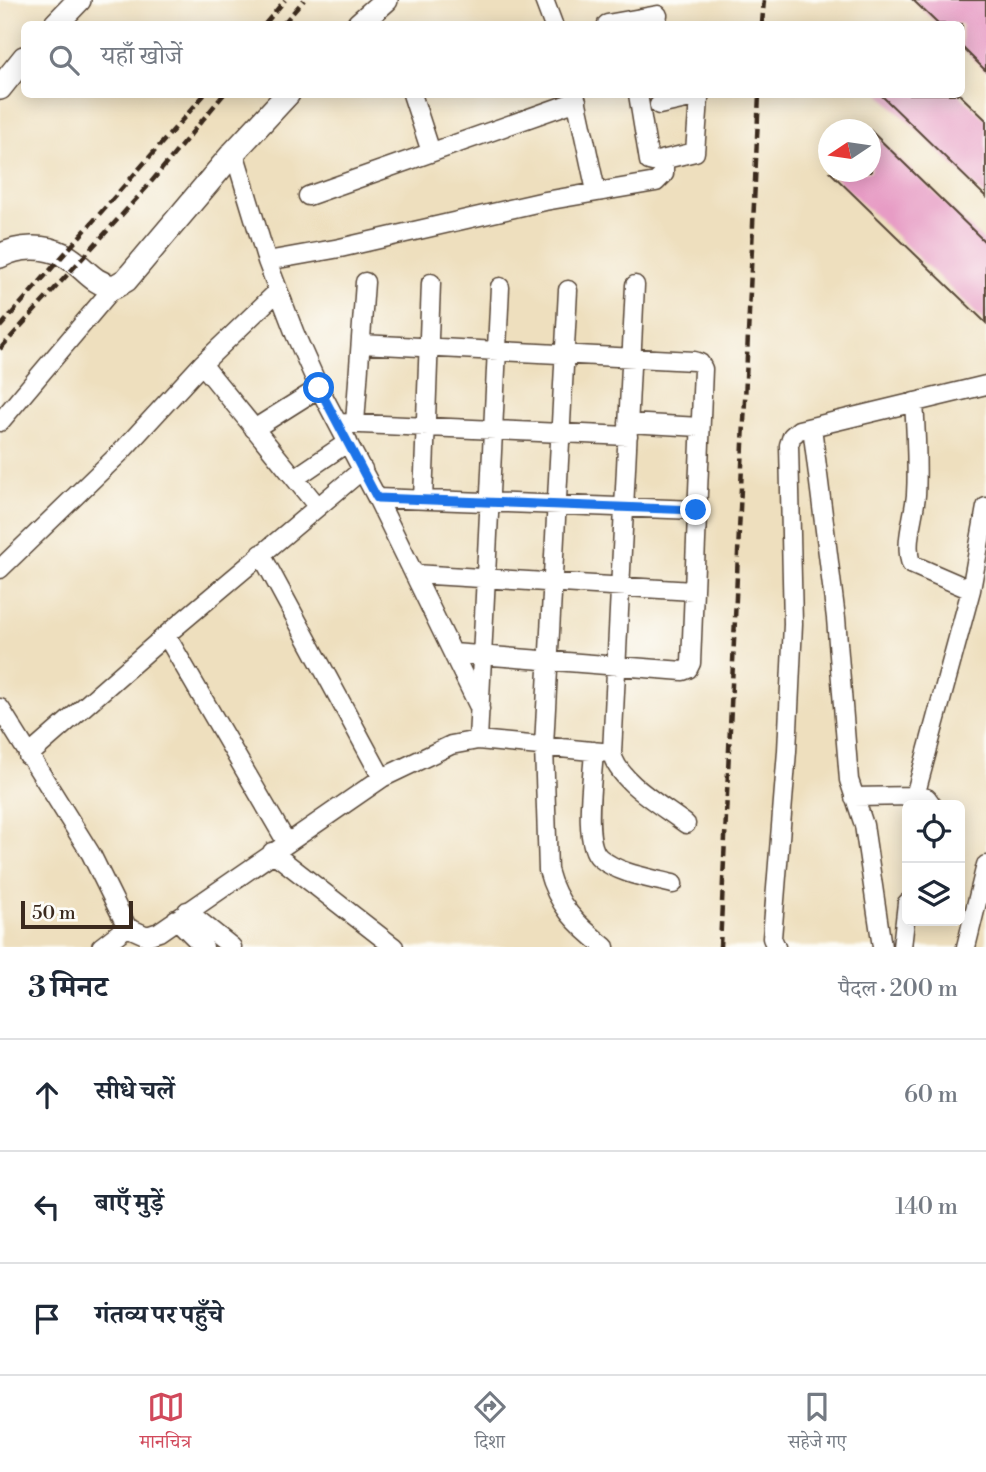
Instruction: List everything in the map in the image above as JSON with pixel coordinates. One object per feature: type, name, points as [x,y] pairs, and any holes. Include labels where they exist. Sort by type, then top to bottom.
[{"type":"street","points":[[59,21],[79,0]]},
{"type":"street","points":[[366,21],[386,0]]},
{"type":"street","points":[[544,0],[552,21]]},
{"type":"street","points":[[624,21],[658,15]]},
{"type":"street","points":[[0,88],[21,62]]},
{"type":"street","points":[[0,422],[114,287],[126,280],[234,152],[284,98]]},
{"type":"street","points":[[413,98],[431,152]]},
{"type":"street","points":[[308,196],[576,98],[596,191]]},
{"type":"street","points":[[639,98],[646,156],[653,162],[695,152],[700,103],[696,98]]},
{"type":"street","points":[[659,104],[690,98]]},
{"type":"street","points":[[234,152],[278,291],[319,388],[347,423],[560,433],[700,427]]},
{"type":"street","points":[[267,261],[340,248],[496,211],[656,182],[664,174],[664,160]]},
{"type":"street","points":[[0,257],[8,252],[39,248],[64,255],[100,285],[114,287]]},
{"type":"street","points":[[365,282],[360,344],[347,423],[348,442],[480,709]]},
{"type":"street","points":[[423,500],[431,284]]},
{"type":"street","points":[[635,285],[616,665],[590,834],[593,849],[600,858],[613,866],[673,884]]},
{"type":"street","points":[[478,740],[500,287]]},
{"type":"street","points":[[568,290],[544,746],[548,870],[561,906],[581,928],[605,947]]},
{"type":"street","points":[[0,569],[122,451],[202,363],[278,291]]},
{"type":"street","points":[[360,344],[700,363],[703,369],[691,663],[688,669],[683,671],[453,653]]},
{"type":"street","points":[[202,363],[318,507]]},
{"type":"street","points":[[776,947],[772,939],[787,751],[793,624],[789,445],[792,436],[799,430],[986,385]]},
{"type":"street","points":[[254,429],[319,388]]},
{"type":"street","points":[[914,402],[916,496],[907,553],[911,564],[971,590]]},
{"type":"street","points":[[812,427],[836,618],[849,780],[864,825],[881,947]]},
{"type":"street","points":[[295,478],[348,442]]},
{"type":"street","points":[[28,756],[166,635],[363,469]]},
{"type":"street","points":[[377,498],[696,510]]},
{"type":"street","points":[[915,796],[971,590],[986,507]]},
{"type":"street","points":[[261,554],[382,778]]},
{"type":"street","points":[[414,574],[693,591]]},
{"type":"street","points":[[166,635],[280,848],[394,947]]},
{"type":"street","points":[[0,708],[91,854],[127,927],[147,936],[159,932],[382,778],[451,745],[478,740],[603,752],[638,789],[686,824]]},
{"type":"street","points":[[854,797],[915,796],[927,797],[929,800]]},
{"type":"street","points":[[966,947],[986,865]]},
{"type":"street","points":[[182,915],[204,947]]},
{"type":"street","points":[[182,915],[232,947]]},
{"type":"street","points":[[902,947],[904,926]]},
{"type":"street","points":[[101,947],[127,927]]},
{"type":"building","points":[[913,0],[986,0],[986,71],[965,50],[965,21],[935,21]]},
{"type":"building","points":[[884,98],[963,98],[986,120],[986,197]]},
{"type":"building","points":[[881,141],[986,243],[986,323],[840,182],[881,182]]},
{"type":"railway","points":[[268,21],[285,0]]},
{"type":"railway","points":[[286,21],[304,0]]},
{"type":"railway","points":[[762,21],[764,0]]},
{"type":"railway","points":[[0,327],[201,98]]},
{"type":"railway","points":[[0,349],[147,187],[221,98]]},
{"type":"railway","points":[[720,947],[759,98]]},
{"type":"route","points":[[319,388],[377,498],[696,510]]}]
